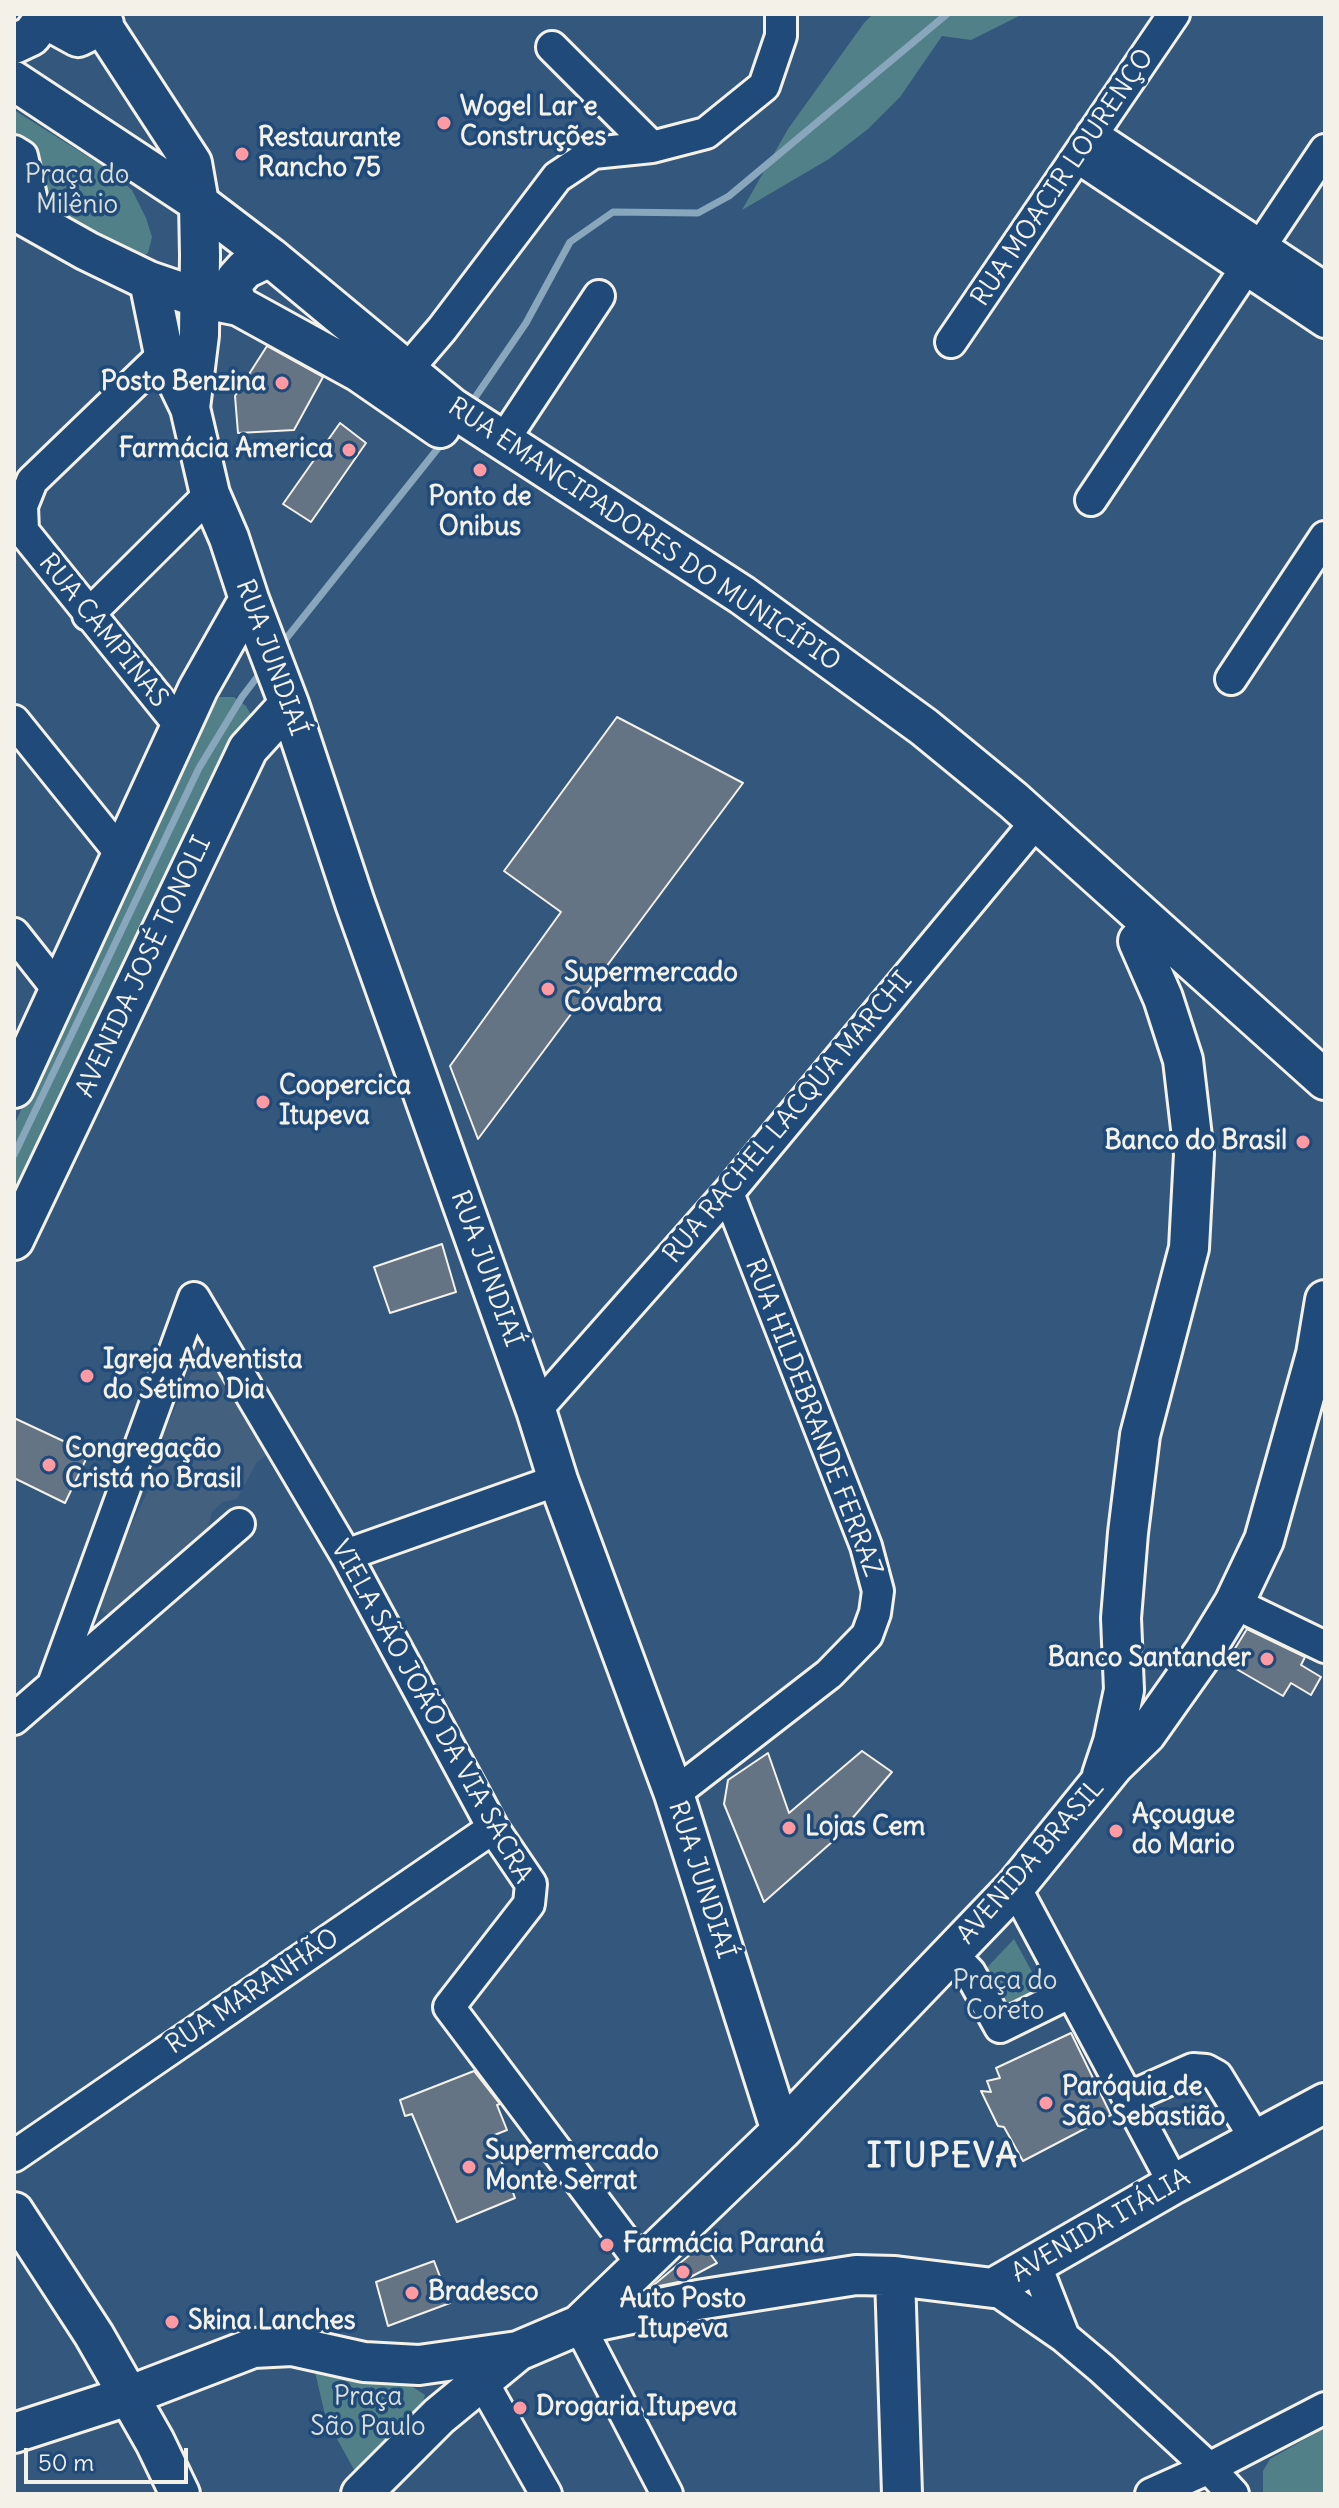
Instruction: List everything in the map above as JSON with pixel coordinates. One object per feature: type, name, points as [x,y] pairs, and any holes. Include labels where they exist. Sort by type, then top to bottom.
[{"type":"main road","points":[[14,44],[31,36],[48,14],[58,26],[78,37],[103,17]]},
{"type":"main road","name":"RUA JUNDIAÍ","points":[[103,17],[192,163],[199,203],[199,335],[190,408]]},
{"type":"main road","name":"RUA EMANCIPADORES DO MUNICÍPIO","points":[[14,81],[199,203],[270,257],[451,407],[754,603],[924,727],[1138,941],[1311,1094],[1325,1102]]},
{"type":"main road","name":"RUA EMANCIPADORES DO MUNICÍPIO","points":[[26,217],[149,281],[199,298],[239,306],[359,372],[825,681],[1029,830],[1325,1080]]},
{"type":"main road","points":[[239,306],[232,291],[236,279],[245,269],[270,257]]},
{"type":"main road","name":"RUA JUNDIAÍ","points":[[149,281],[164,354],[190,408],[210,494],[229,538],[274,680],[536,1410],[558,1480],[674,1794],[781,2131]]},
{"type":"main road","points":[[359,372],[406,371]]},
{"type":"main road","points":[[14,1088],[181,727],[249,599]]},
{"type":"main road","points":[[215,660],[274,680]]},
{"type":"main road","name":"AVENIDA JOSÉ TONOLI","points":[[14,1240],[248,749],[274,680]]},
{"type":"main road","name":"RUA EMANCIPADORES DO MUNICÍPIO","points":[[1098,1785],[1113,1742],[1124,1690],[1121,1618],[1140,1435],[1189,1248],[1194,1154],[1183,1060],[1163,998],[1138,941]]},
{"type":"main road","name":"AVENIDA BRASIL","points":[[579,2325],[781,2131],[1015,1887],[1098,1785],[1146,1734],[1234,1603],[1264,1540],[1316,1354],[1325,1300]]},
{"type":"main road","points":[[1124,1690],[1149,1698],[1185,1678]]},
{"type":"main road","name":"AVENIDA ITÁLIA","points":[[579,2325],[698,2300],[856,2275],[895,2276],[993,2288],[1174,2184],[1325,2103]]},
{"type":"main road","points":[[14,2212],[94,2335],[155,2442],[180,2494]]},
{"type":"main road","points":[[895,2276],[902,2494]]},
{"type":"main road","points":[[14,2433],[128,2396],[253,2348],[292,2346],[364,2362],[419,2365],[518,2351],[579,2325]]},
{"type":"main road","points":[[361,2494],[439,2416],[518,2351]]},
{"type":"main road","points":[[419,2365],[438,2390],[441,2398],[439,2416]]},
{"type":"street","points":[[406,371],[442,329],[557,177],[593,153],[652,147],[706,133],[764,86],[781,36],[781,14]]},
{"type":"street","name":"RUA MOACIR LOURENÇO","points":[[951,342],[1174,14]]},
{"type":"street","points":[[552,47],[652,147]]},
{"type":"street","points":[[1084,146],[1253,258],[1325,322]]},
{"type":"street","points":[[1091,500],[1325,150]]},
{"type":"street","points":[[14,151],[22,156],[26,217]]},
{"type":"street","points":[[1253,258],[1325,288]]},
{"type":"street","points":[[503,441],[599,296]]},
{"type":"street","name":"RUA CAMPINAS","points":[[164,354],[32,481],[22,506],[23,531],[181,727]]},
{"type":"street","points":[[88,615],[210,494]]},
{"type":"street","points":[[1231,679],[1325,537]]},
{"type":"street","points":[[14,721],[122,855]]},
{"type":"street","name":"RUA RACHEL LACQUA MARCHI","points":[[536,1410],[728,1193],[1029,830]]},
{"type":"street","points":[[14,934],[59,991]]},
{"type":"street","name":"RUA HILDEBRANDE FERRAZ","points":[[674,1794],[829,1674],[867,1635],[875,1613],[878,1591],[866,1546],[728,1193]]},
{"type":"street","name":"VIELA SÃO JOÃO DA VIA SACRA","points":[[54,1682],[194,1298],[346,1555],[493,1828],[531,1884],[529,1904],[449,2007],[642,2264]]},
{"type":"street","points":[[346,1555],[558,1480]]},
{"type":"street","points":[[14,1719],[239,1524]]},
{"type":"street","points":[[1234,1603],[1325,1647]]},
{"type":"street","name":"RUA MARANHÃO","points":[[14,2156],[493,1828]]},
{"type":"street","points":[[1015,1887],[1174,2184]]},
{"type":"street","points":[[951,1953],[970,1973],[1000,2027],[1071,1992]]},
{"type":"street","points":[[1128,2098],[1193,2069],[1206,2070],[1217,2076],[1256,2140]]},
{"type":"street","points":[[1035,2263],[1064,2337]]},
{"type":"street","points":[[993,2288],[1064,2337],[1209,2468],[1233,2494]]},
{"type":"street","points":[[579,2325],[667,2494]]},
{"type":"street","points":[[482,2381],[546,2494]]},
{"type":"street","points":[[1151,2494],[1325,2408]]},
{"type":"shaded area","points":[[201,1353],[228,1381],[267,1455],[257,1462],[237,1499],[223,1502],[212,1512],[206,1537],[115,1617],[102,1611],[96,1598],[166,1454],[158,1445]]},
{"type":"green space","points":[[873,14],[1023,14],[971,40],[942,36],[900,97],[868,129],[829,159],[742,210],[788,129]]},
{"type":"green space","name":"Praça do Milênio","points":[[14,110],[103,166],[132,190],[152,237],[148,253],[137,259],[45,214],[14,137]]},
{"type":"green space","points":[[219,697],[234,697],[246,706],[251,715],[99,1013],[14,1195],[14,1125],[194,742]]},
{"type":"green space","name":"Praça do Coreto","points":[[1014,1939],[1055,2014],[990,2041],[963,1993]]},
{"type":"green space","name":"Praça São Paulo","points":[[312,2359],[407,2383],[425,2395],[416,2425],[357,2475],[326,2419]]},
{"type":"green space","points":[[1325,2428],[1325,2494],[1263,2494],[1263,2471],[1270,2459]]},
{"type":"building","name":"Posto Benzina","points":[[267,346],[323,377],[294,430],[238,433],[235,396]]},
{"type":"building","points":[[340,423],[366,443],[311,522],[283,504]]},
{"type":"building","name":"Supermercado Covabra","points":[[617,717],[743,783],[478,1139],[450,1066],[561,912],[504,871]]},
{"type":"building","points":[[442,1244],[456,1292],[390,1313],[374,1267]]},
{"type":"building","name":"Congregação Cristá no Brasil","points":[[14,1418],[89,1453],[65,1503],[14,1478]]},
{"type":"building","name":"Banco Santander","points":[[1247,1629],[1305,1657],[1301,1665],[1321,1677],[1311,1695],[1291,1683],[1283,1696],[1226,1663]]},
{"type":"building","name":"Lojas Cem","points":[[862,1751],[892,1772],[832,1842],[764,1902],[724,1804],[728,1780],[768,1753],[789,1813]]},
{"type":"building","name":"Paróquia de São Sebastião","points":[[1071,2033],[1111,2115],[1023,2161],[1004,2127],[998,2126],[981,2091],[991,2092],[987,2081],[1000,2078],[996,2068]]},
{"type":"building","name":"Supermercado Monte Serrat","points":[[474,2071],[500,2104],[497,2105],[507,2130],[492,2136],[515,2198],[457,2222],[412,2114],[405,2116],[400,2100]]},
{"type":"building","name":"Auto Posto Itupeva","points":[[703,2244],[717,2263],[683,2281],[650,2288]]},
{"type":"building","name":"Bradesco","points":[[434,2261],[450,2303],[388,2326],[376,2282]]},
{"type":"waterway","points":[[472,402],[526,323],[570,242],[613,212],[698,213],[729,196],[947,14]]},
{"type":"waterway","points":[[281,645],[439,447]]},
{"type":"waterway","points":[[14,1155],[199,768],[242,697],[264,668]]},
{"type":"place","name":"Wogel Lar e Construções","points":[[444,123]]},
{"type":"place","name":"Restaurante Rancho 75","points":[[242,154]]},
{"type":"place","name":"Posto Benzina","points":[[282,383]]},
{"type":"place","name":"Farmácia America","points":[[349,450]]},
{"type":"place","name":"Ponto de Onibus","points":[[480,470]]},
{"type":"place","name":"Supermercado Covabra","points":[[548,989]]},
{"type":"place","name":"Coopercica Itupeva","points":[[263,1102]]},
{"type":"place","name":"Banco do Brasil","points":[[1303,1142]]},
{"type":"place","name":"Igreja Adventista do Sétimo Dia","points":[[87,1376]]},
{"type":"place","name":"Congregação Cristá no Brasil","points":[[49,1465]]},
{"type":"place","name":"Banco Santander","points":[[1267,1659]]},
{"type":"place","name":"Lojas Cem","points":[[789,1828]]},
{"type":"place","name":"Açougue do Mario","points":[[1116,1831]]},
{"type":"place","name":"Paróquia de São Sebastião","points":[[1046,2103]]},
{"type":"place","name":"Supermercado Monte Serrat","points":[[469,2167]]},
{"type":"place","name":"Farmácia Paraná","points":[[607,2245]]},
{"type":"place","name":"Auto Posto Itupeva","points":[[683,2272]]},
{"type":"place","name":"Bradesco","points":[[412,2293]]},
{"type":"place","name":"Skina Lanches","points":[[172,2322]]},
{"type":"place","name":"Drogaria Itupeva","points":[[520,2408]]},
{"type":"district","name":"ITUPEVA","points":[[943,2157]]}]
